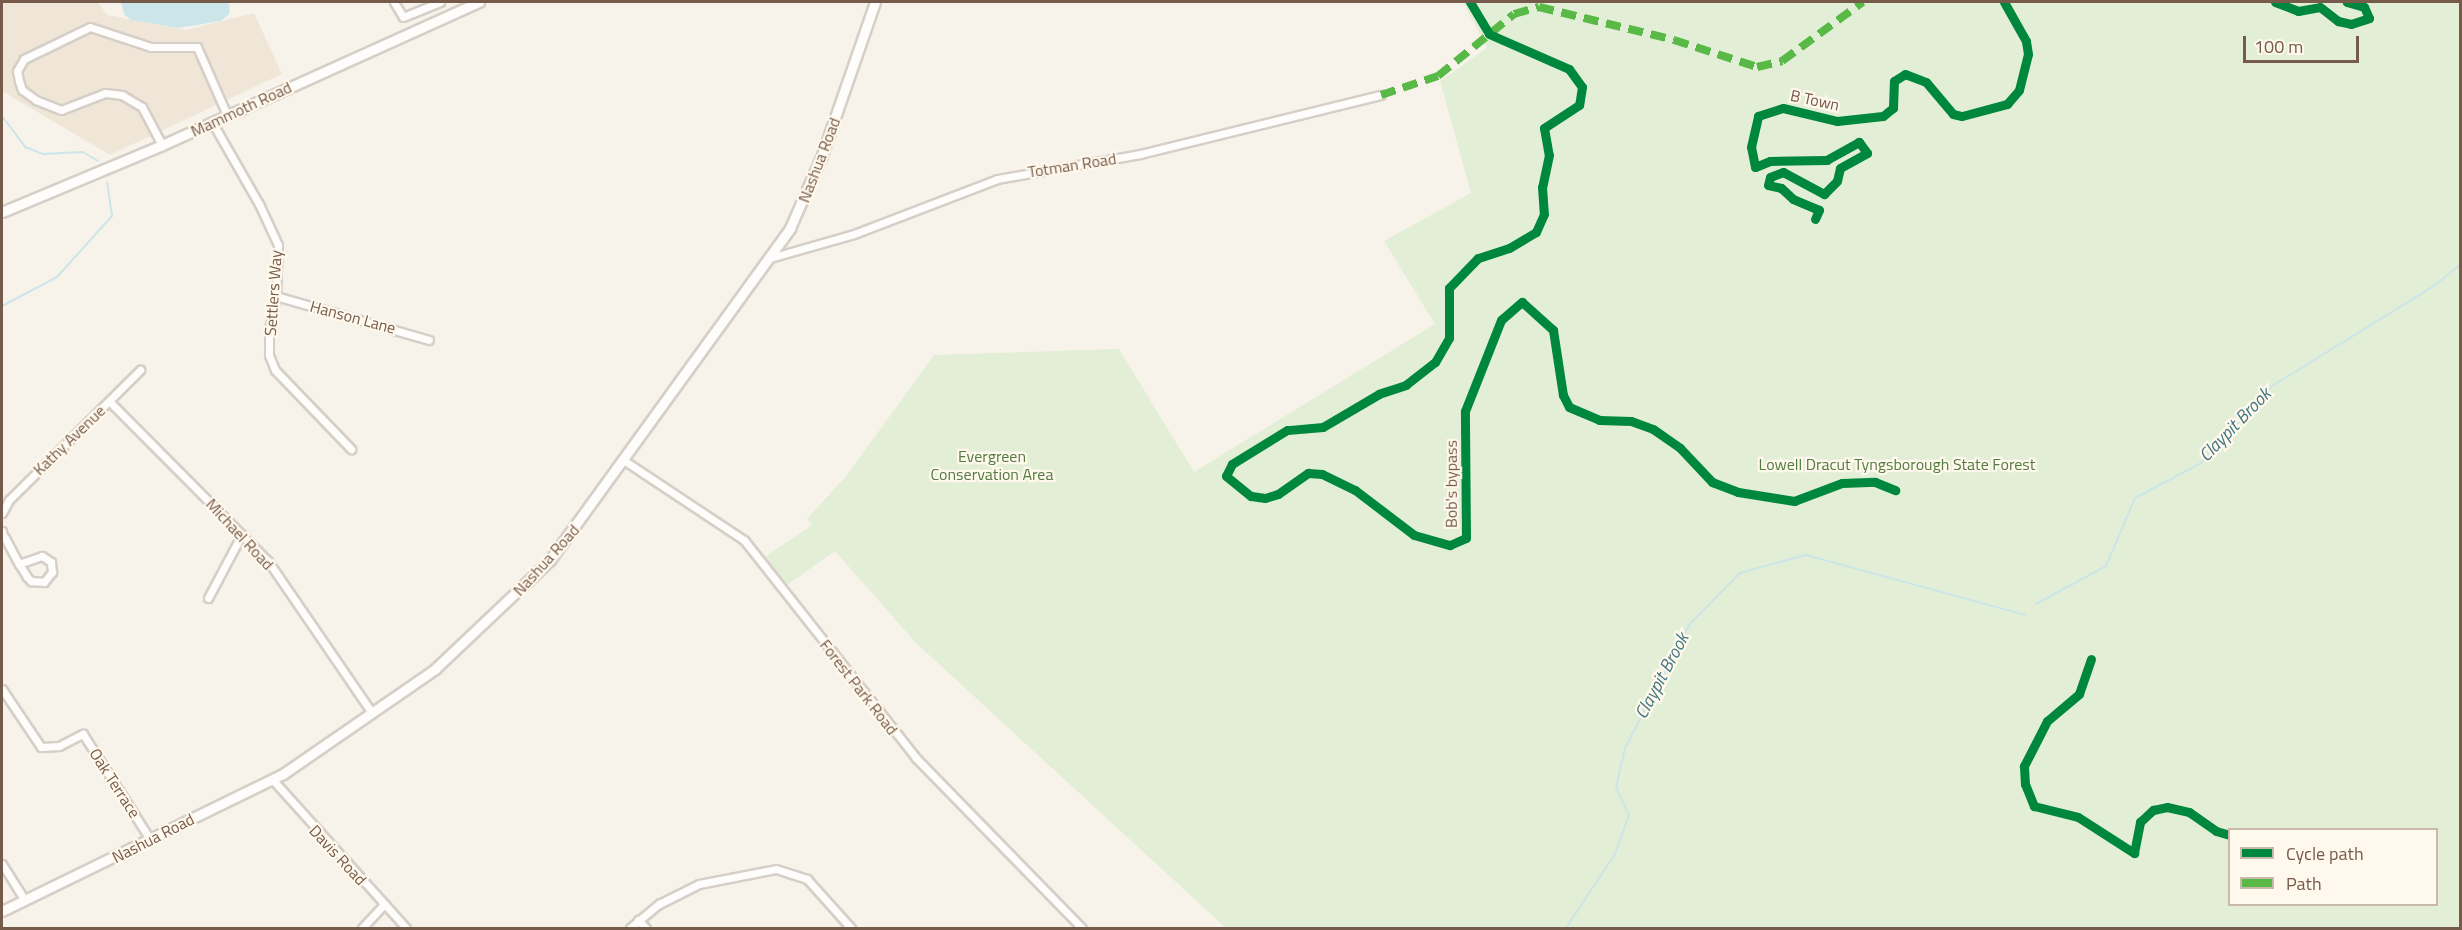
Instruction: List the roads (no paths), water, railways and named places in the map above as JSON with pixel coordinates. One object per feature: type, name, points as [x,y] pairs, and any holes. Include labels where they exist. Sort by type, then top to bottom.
[{"type":"main road","name":"Mammoth Road","points":[[2,212],[162,145],[464,5],[479,2]]},
{"type":"main road","name":"Nashua Road","points":[[2,912],[24,899],[272,779],[435,669],[516,594],[573,532],[770,258],[806,196],[875,2]]},
{"type":"street","points":[[394,2],[403,17],[440,2]]},
{"type":"street","points":[[162,145],[142,107],[122,95],[105,93],[61,110],[36,100],[22,90],[17,71],[24,59],[90,27],[151,47],[197,47],[227,115]]},
{"type":"street","name":"Totman Road","points":[[770,258],[854,234],[1005,177],[1140,154],[1381,95]]},
{"type":"street","name":"Settlers Way","points":[[212,122],[259,204],[278,245],[276,296],[269,328],[269,355],[275,370],[351,449]]},
{"type":"street","name":"Hanson Lane","points":[[276,296],[429,340]]},
{"type":"street","name":"Kathy Avenue","points":[[2,513],[9,500],[140,370]]},
{"type":"street","name":"Michael Road","points":[[109,401],[273,568],[372,713]]},
{"type":"street","name":"Forest Park Road","points":[[625,461],[744,540],[916,758],[1082,928]]},
{"type":"street","points":[[2,531],[19,564],[33,582],[44,582],[52,575],[52,564],[45,556],[34,556],[19,564]]},
{"type":"street","points":[[208,598],[242,534]]},
{"type":"street","name":"Oak Terrace","points":[[2,689],[41,747],[59,746],[83,734],[150,838]]},
{"type":"street","name":"Davis Road","points":[[272,779],[406,928]]},
{"type":"street","points":[[2,864],[24,899]]},
{"type":"street","points":[[622,928],[634,925],[666,900],[699,884],[780,869],[810,882],[851,928]]},
{"type":"street","points":[[362,928],[384,904]]},
{"type":"street","points":[[634,925],[646,928]]},
{"type":"water","points":[[121,2],[227,2],[230,5],[229,14],[221,21],[178,28],[131,20],[124,14]]},
{"type":"waterway","points":[[2,116],[25,147],[43,154],[83,152],[98,161]]},
{"type":"waterway","points":[[2,306],[57,277],[112,216],[107,182]]},
{"type":"waterway","name":"Claypit Brook","points":[[2036,604],[2106,566],[2135,498],[2201,463],[2272,386],[2434,286],[2460,265]]},
{"type":"waterway","name":"Claypit Brook","points":[[1566,928],[1615,854],[1629,815],[1616,787],[1625,748],[1689,625],[1740,573],[1806,555],[2025,615]]},
{"type":"park label","name":"Lowell Dracut Tyngsborough State Forest","points":[[1897,464]]},
{"type":"park label","name":"Evergreen Conservation Area","points":[[992,465]]}]
